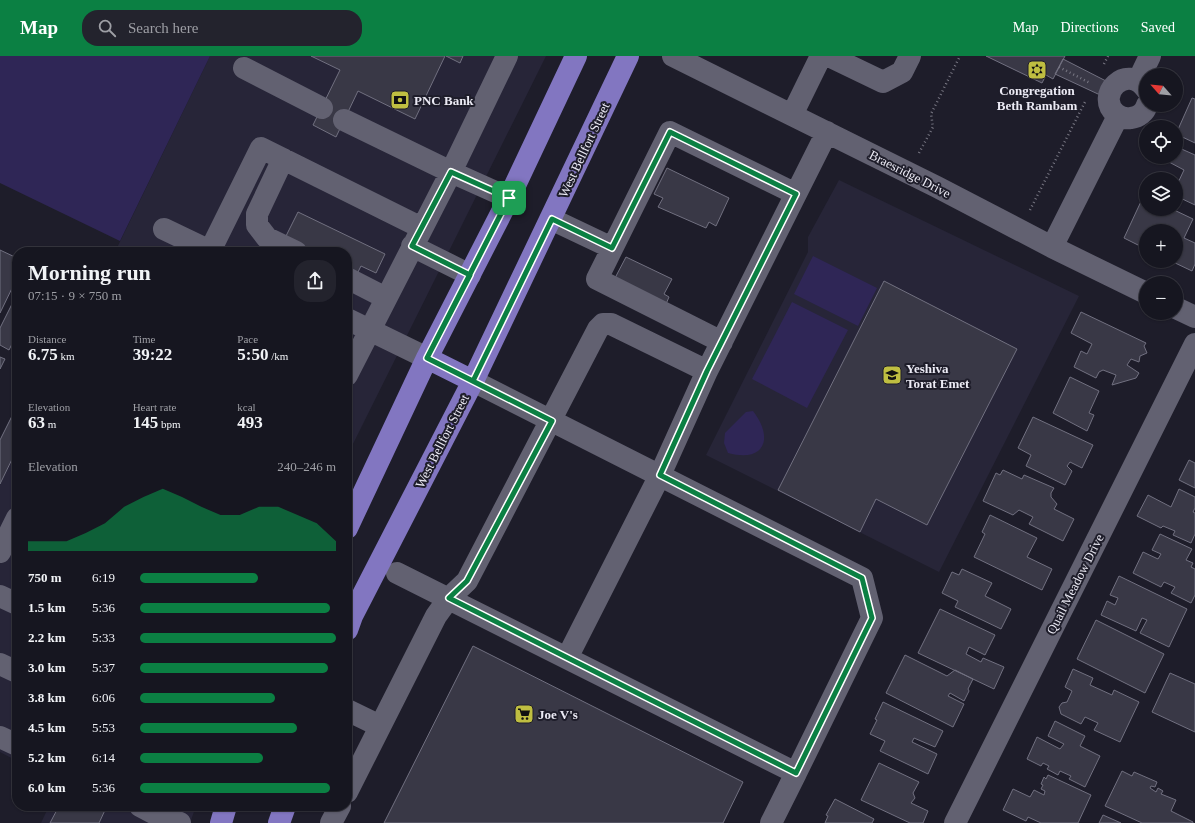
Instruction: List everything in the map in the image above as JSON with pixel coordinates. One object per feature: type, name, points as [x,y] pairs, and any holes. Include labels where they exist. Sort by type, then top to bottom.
[{"type":"main road","points":[[352,517],[427,358],[509,198],[576,56]]},
{"type":"main road","name":"West Bellfort Street","points":[[352,616],[473,381],[552,219],[628,56]]},
{"type":"main road","points":[[427,358],[473,381]]},
{"type":"main road","points":[[221,823],[225,811]]},
{"type":"main road","points":[[279,823],[283,811]]},
{"type":"street","points":[[352,365],[451,172],[506,56]]},
{"type":"street","name":"Braesridge Drive","points":[[673,56],[1139,290]]},
{"type":"street","points":[[792,115],[821,56]]},
{"type":"street","points":[[829,56],[883,82],[906,64]]},
{"type":"street","points":[[1147,68],[1150,56]]},
{"type":"street","points":[[244,68],[322,108]]},
{"type":"street","points":[[1139,84],[1124,79],[1118,82],[1110,92],[1110,106],[1118,116],[1131,118],[1137,117],[1143,112]]},
{"type":"street","points":[[1052,246],[1118,116]]},
{"type":"street","points":[[344,120],[451,172],[509,198]]},
{"type":"street","points":[[722,342],[597,279],[670,132],[796,194]]},
{"type":"street","points":[[567,658],[660,475],[707,371],[827,132]]},
{"type":"street","points":[[213,247],[261,148],[283,159],[417,237],[470,275]]},
{"type":"street","points":[[283,159],[257,214],[257,225],[267,238],[286,247]]},
{"type":"street","points":[[552,219],[612,248]]},
{"type":"street","points":[[164,229],[202,247]]},
{"type":"street","points":[[352,281],[386,298]]},
{"type":"street","points":[[1183,311],[1195,317]]},
{"type":"street","points":[[352,322],[427,358]]},
{"type":"street","points":[[352,782],[436,616],[449,598],[467,581],[552,421],[598,330],[603,324],[611,324],[707,371]]},
{"type":"street","name":"Quail Meadow Drive","points":[[955,823],[1195,344]]},
{"type":"street","points":[[473,381],[862,578],[872,618],[771,823]]},
{"type":"street","points":[[0,552],[12,528]]},
{"type":"street","points":[[397,573],[796,773]]},
{"type":"street","points":[[0,596],[12,602]]},
{"type":"street","points":[[0,664],[12,670]]},
{"type":"street","points":[[352,712],[380,726]]},
{"type":"street","points":[[0,737],[12,743]]},
{"type":"street","points":[[331,823],[337,811]]},
{"type":"street","points":[[143,813],[180,823]]},
{"type":"path","points":[[909,173],[933,127],[930,114],[960,56]]},
{"type":"path","points":[[1059,67],[1094,85]]},
{"type":"path","points":[[1020,230],[1087,98]]},
{"type":"shaded area","points":[[0,56],[210,56],[120,241],[0,183]]},
{"type":"shaded area","points":[[210,56],[546,56],[352,446],[352,247],[117,247]]},
{"type":"shaded area","name":"Yeshiva Torat Emet","points":[[839,180],[1079,296],[939,572],[706,455],[808,252],[808,237]]},
{"type":"shaded area","points":[[813,256],[877,288],[858,326],[794,294]]},
{"type":"shaded area","points":[[792,302],[848,330],[807,408],[752,379]]},
{"type":"shaded area","points":[[753,411],[763,430],[764,439],[762,446],[758,451],[750,454],[741,455],[728,453],[724,443],[725,433],[746,412]]},
{"type":"shaded area","points":[[12,460],[12,758],[0,752],[0,485]]},
{"type":"shaded area","points":[[47,811],[194,811],[190,823],[41,823]]},
{"type":"building","name":"PNC Bank","points":[[311,56],[445,56],[415,119],[358,91],[336,137],[313,125],[340,70]]},
{"type":"building","name":"PNC Bank","points":[[446,56],[463,56],[460,63]]},
{"type":"building","name":"Congregation Beth Rambam","points":[[986,56],[1065,56],[1053,79],[1046,75],[1042,83]]},
{"type":"building","points":[[1063,59],[1106,81],[1103,95],[1055,74]]},
{"type":"building","points":[[1192,98],[1195,99],[1195,143],[1183,137],[1182,120]]},
{"type":"building","points":[[1183,150],[1195,155],[1195,205],[1183,199],[1184,170],[1173,164],[1183,164]]},
{"type":"building","points":[[667,168],[729,198],[716,226],[709,222],[706,228],[658,207],[663,198],[654,194]]},
{"type":"building","points":[[1139,206],[1139,216],[1183,216],[1183,214],[1193,219],[1184,238],[1195,243],[1195,264],[1192,271],[1183,267],[1183,224],[1139,224],[1139,246],[1124,238]]},
{"type":"building","points":[[298,212],[385,254],[376,273],[361,266],[357,274],[352,272],[352,247],[304,247],[285,238]]},
{"type":"building","points":[[0,250],[12,256],[12,288],[0,313]]},
{"type":"building","points":[[626,257],[672,279],[664,294],[669,297],[666,304],[615,278]]},
{"type":"building","points":[[884,281],[1017,349],[927,525],[876,499],[860,532],[778,490]]},
{"type":"building","points":[[12,304],[12,344],[9,350],[0,345],[0,328]]},
{"type":"building","points":[[1081,312],[1146,343],[1144,346],[1147,353],[1140,356],[1139,362],[1131,359],[1127,365],[1139,373],[1136,378],[1112,385],[1116,375],[1103,370],[1099,372],[1096,378],[1074,367],[1081,351],[1087,354],[1092,344],[1071,333]]},
{"type":"building","points":[[0,357],[5,359],[0,369]]},
{"type":"building","points":[[1070,377],[1099,391],[1089,413],[1094,415],[1087,431],[1053,413]]},
{"type":"building","points":[[12,416],[12,459],[0,484],[0,440]]},
{"type":"building","points":[[1033,417],[1093,445],[1082,468],[1070,462],[1067,466],[1072,471],[1065,485],[1026,466],[1031,455],[1018,448]]},
{"type":"building","points":[[1189,460],[1195,463],[1195,488],[1179,480]]},
{"type":"building","points":[[1003,470],[1022,479],[1024,475],[1054,488],[1051,493],[1051,497],[1057,504],[1054,509],[1074,519],[1063,541],[1029,524],[1033,517],[1019,510],[1013,515],[983,501],[996,473],[1000,475]]},
{"type":"building","points":[[1179,489],[1195,497],[1195,508],[1193,512],[1195,513],[1195,534],[1191,543],[1173,535],[1175,531],[1163,526],[1161,528],[1137,516],[1148,495],[1171,507]]},
{"type":"building","points":[[990,515],[1037,538],[1027,557],[1052,569],[1042,590],[974,557],[985,534],[982,532]]},
{"type":"building","points":[[1160,534],[1192,549],[1186,560],[1193,563],[1191,567],[1195,569],[1195,595],[1191,603],[1171,593],[1175,587],[1164,582],[1161,587],[1133,573],[1143,552],[1158,559],[1161,554],[1152,550]]},
{"type":"building","points":[[962,569],[992,583],[985,596],[1011,609],[1001,629],[955,607],[958,601],[942,593],[952,572],[959,575]]},
{"type":"building","points":[[1119,576],[1187,609],[1169,647],[1140,633],[1147,620],[1142,618],[1136,631],[1101,615],[1107,601],[1115,605],[1118,598],[1110,595]]},
{"type":"building","points":[[940,609],[995,635],[985,655],[969,647],[966,654],[981,662],[983,658],[1004,667],[994,689],[918,653]]},
{"type":"building","points":[[1096,620],[1164,654],[1145,693],[1077,659]]},
{"type":"building","name":"Joe V's","points":[[473,646],[743,782],[723,823],[384,823]]},
{"type":"building","points":[[905,655],[947,676],[955,670],[973,679],[964,701],[950,693],[948,696],[964,704],[953,727],[886,693]]},
{"type":"building","points":[[1073,669],[1093,678],[1090,685],[1112,695],[1114,690],[1139,702],[1120,742],[1094,730],[1098,723],[1085,717],[1081,724],[1061,714],[1059,707],[1062,703],[1067,702],[1072,691],[1065,687]]},
{"type":"building","points":[[1170,673],[1195,684],[1195,732],[1152,712]]},
{"type":"building","points":[[883,702],[943,731],[935,747],[914,738],[912,742],[937,754],[928,774],[880,751],[885,741],[870,734],[877,720],[875,719]]},
{"type":"building","points":[[1055,721],[1085,736],[1080,746],[1100,756],[1085,787],[1069,779],[1071,776],[1060,771],[1058,775],[1047,769],[1049,766],[1043,763],[1041,766],[1027,759],[1037,737],[1060,749],[1064,744],[1048,736]]},
{"type":"building","points":[[879,763],[919,782],[913,793],[915,798],[911,803],[928,811],[923,823],[910,823],[861,800]]},
{"type":"building","points":[[1122,771],[1132,776],[1134,772],[1157,782],[1155,787],[1151,786],[1150,788],[1156,792],[1158,788],[1163,791],[1161,794],[1176,800],[1171,811],[1193,823],[1142,823],[1105,806]]},
{"type":"building","points":[[1048,775],[1091,795],[1078,823],[1041,823],[1028,817],[1026,821],[1003,810],[1013,789],[1030,797],[1034,790],[1044,795],[1045,791],[1041,789],[1043,785],[1041,784],[1044,777],[1046,779]]},
{"type":"building","points":[[835,799],[874,819],[872,823],[825,823],[828,816],[826,815]]},
{"type":"building","points":[[56,811],[105,811],[99,823],[50,823]]},
{"type":"building","points":[[1103,815],[1121,823],[1099,823]]},
{"type":"place","name":"Congregation Beth Rambam","points":[[1037,70]]},
{"type":"place","name":"PNC Bank","points":[[400,100]]},
{"type":"place","name":"Yeshiva Torat Emet","points":[[892,375]]},
{"type":"place","name":"Joe V's","points":[[524,714]]},
{"type":"route","points":[[509,198],[451,172],[412,246],[448,265],[470,275],[427,358],[552,421],[467,581],[449,598],[796,773],[872,618],[862,578],[660,475],[707,371],[796,194],[670,132],[612,248],[552,219],[473,381],[427,358],[488,239],[509,198]]}]
